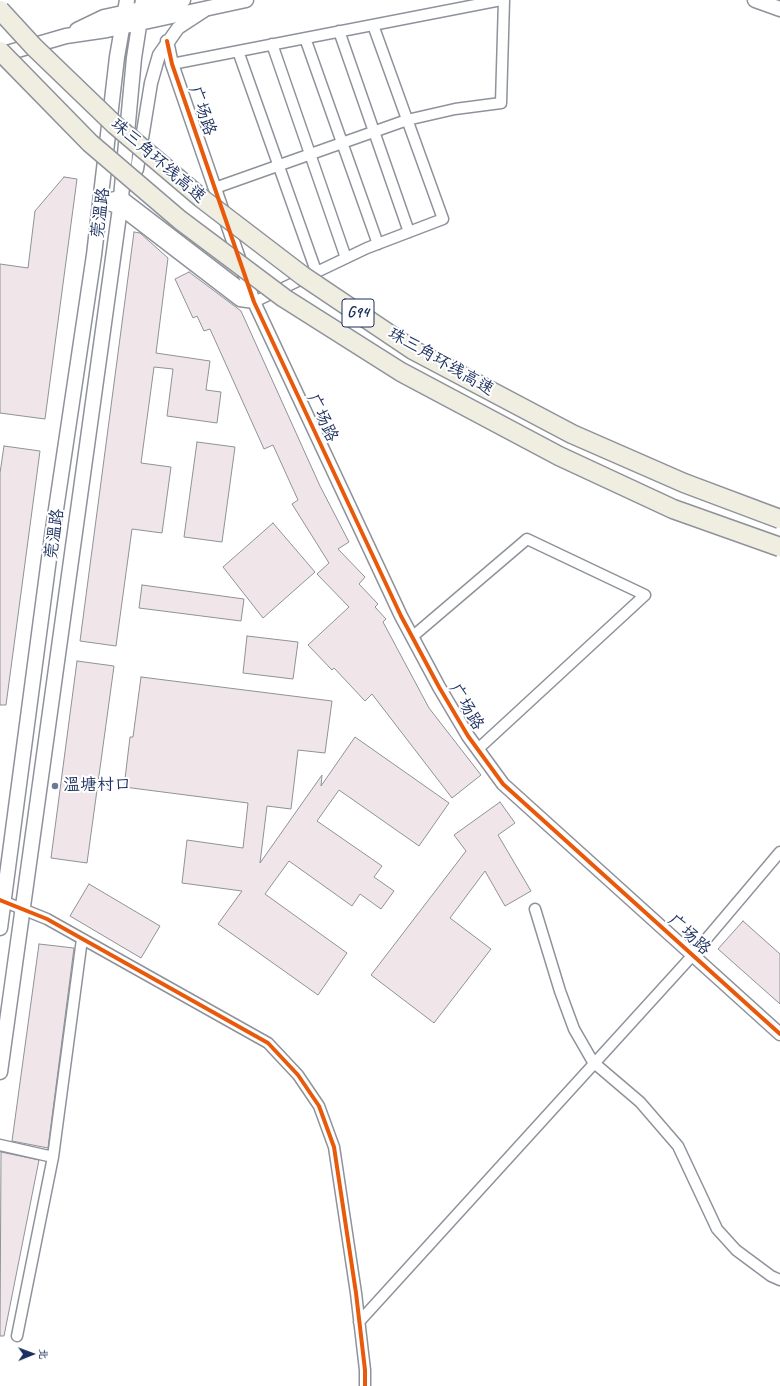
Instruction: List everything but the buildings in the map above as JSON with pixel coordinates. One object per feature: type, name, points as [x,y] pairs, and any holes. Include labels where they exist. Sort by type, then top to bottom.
[{"type":"highway","name":"珠三角环线高速","points":[[0,10],[34,47],[115,125],[201,198],[303,276],[413,350],[572,434],[684,483],[780,519]]},
{"type":"highway","name":"珠三角环线高速","points":[[0,51],[90,143],[180,220],[284,298],[401,372],[559,456],[674,509],[780,547]]},
{"type":"main road","points":[[0,55],[66,36],[122,26],[142,10],[183,0]]},
{"type":"main road","points":[[66,36],[126,6],[142,10],[209,7],[246,0]]},
{"type":"main road","points":[[755,0],[780,9]]},
{"type":"main road","name":"莞温路","points":[[0,928],[2,900],[100,201],[117,57],[126,6]]},
{"type":"main road","name":"莞温路","points":[[0,1072],[120,203],[134,58],[142,10]]},
{"type":"street","points":[[172,64],[503,0],[501,103],[455,109],[408,120],[215,188]]},
{"type":"street","points":[[120,203],[137,169],[154,69],[161,50],[178,28],[209,7]]},
{"type":"street","points":[[100,201],[120,203],[240,300],[254,302],[316,271],[378,244],[443,219],[373,25]]},
{"type":"street","points":[[339,31],[409,232]]},
{"type":"street","points":[[305,38],[378,244]]},
{"type":"street","name":"广场路","points":[[167,41],[172,64],[254,302],[412,637],[439,687],[478,749],[503,784],[780,1034]]},
{"type":"street","points":[[272,44],[346,258]]},
{"type":"street","points":[[238,51],[316,271]]},
{"type":"street","points":[[412,637],[527,538],[645,595],[478,749]]},
{"type":"street","points":[[359,1322],[692,956],[780,852]]},
{"type":"street","points":[[2,900],[47,919],[268,1043],[298,1075],[319,1106],[334,1147],[359,1322],[365,1370],[365,1386]]},
{"type":"street","points":[[535,909],[560,991],[574,1029],[594,1062],[640,1102],[678,1146],[717,1229],[736,1250],[771,1276],[780,1280]]},
{"type":"street","points":[[17,1336],[54,1157],[82,939]]},
{"type":"street","points":[[0,1145],[54,1157]]},
{"type":"cycle path","points":[[167,41],[172,64],[254,302],[401,616],[439,687],[468,736],[503,784],[780,1034]]},
{"type":"cycle path","points":[[0,900],[47,919],[268,1043],[298,1075],[319,1106],[334,1147],[356,1293],[365,1370],[365,1386]]},
{"type":"place","name":"温塘村口","points":[[55,786]]}]
